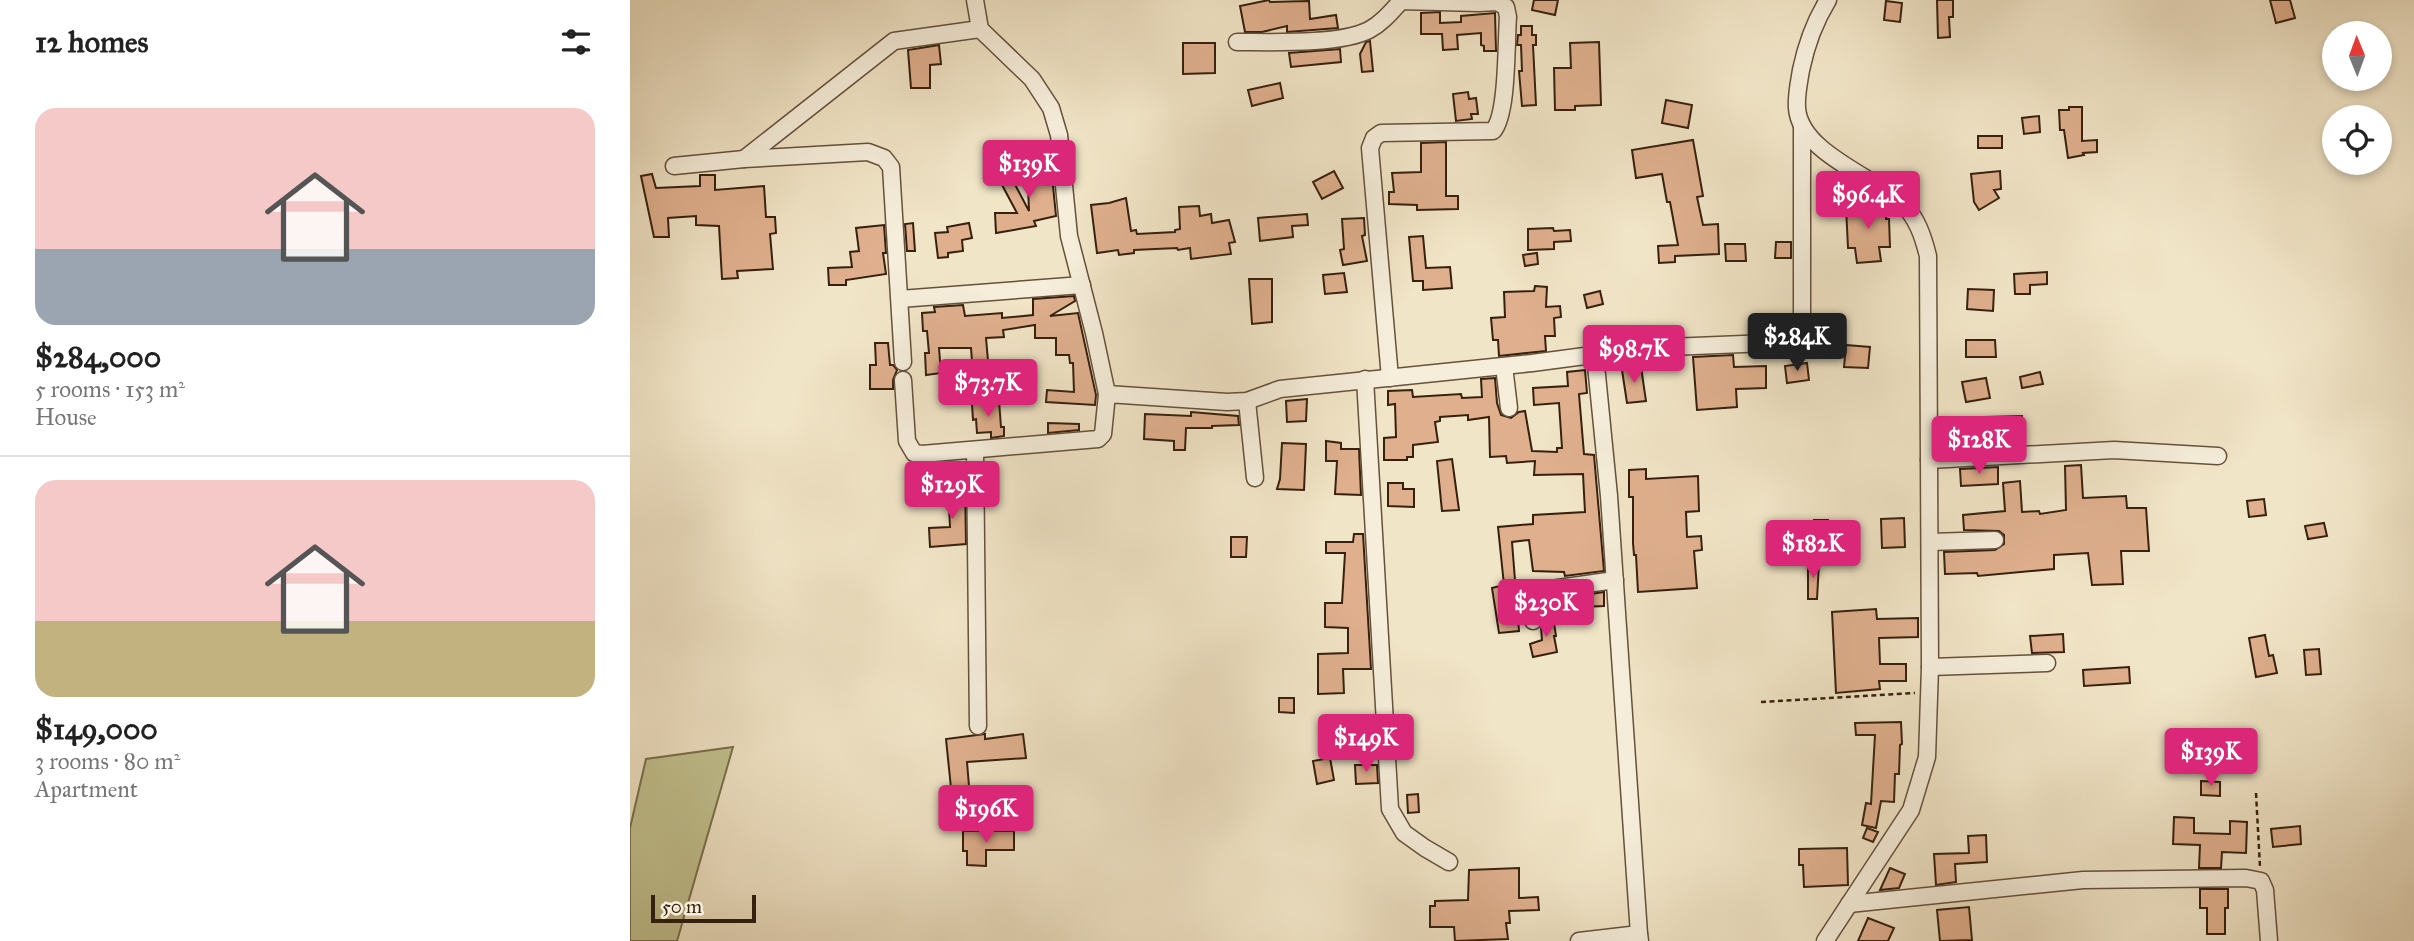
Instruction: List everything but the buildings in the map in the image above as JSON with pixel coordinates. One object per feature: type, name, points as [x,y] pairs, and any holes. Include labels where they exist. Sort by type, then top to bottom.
[{"type":"street","points":[[903,380],[907,441],[914,453],[1098,439],[1103,434],[1107,394],[1069,236],[1059,135],[1051,108],[1032,79],[980,29],[975,0]]},
{"type":"street","points":[[1802,340],[1802,126],[1797,110],[1804,57],[1820,13],[1828,0]]},
{"type":"street","points":[[1237,42],[1297,43],[1366,32],[1383,22],[1401,1],[1497,2],[1506,7],[1508,18],[1502,109],[1499,124],[1493,131],[1381,133],[1374,138],[1370,148],[1390,378]]},
{"type":"street","points":[[744,159],[894,41],[980,29]]},
{"type":"street","points":[[1802,126],[1818,146],[1903,204],[1922,231],[1927,256],[1930,541],[1927,757],[1911,810],[1825,941]]},
{"type":"street","points":[[674,166],[869,152],[884,158],[891,167],[903,362]]},
{"type":"street","points":[[900,299],[1082,285]]},
{"type":"street","points":[[1107,394],[1247,401],[1280,389],[1504,366],[1644,348],[1802,340],[1836,345]]},
{"type":"street","points":[[1579,941],[1639,937],[1615,580],[1595,355]]},
{"type":"street","points":[[1504,366],[1509,408]]},
{"type":"street","points":[[1365,379],[1390,809],[1404,833],[1449,862]]},
{"type":"street","points":[[1247,401],[1255,478]]},
{"type":"street","points":[[975,450],[978,726]]},
{"type":"street","points":[[1929,460],[2114,450],[2218,456]]},
{"type":"street","points":[[1930,541],[1995,540]]},
{"type":"street","points":[[1533,621],[1531,601],[1532,594],[1537,591],[1615,580]]},
{"type":"street","points":[[1930,667],[2047,663]]},
{"type":"street","points":[[1849,904],[2083,880],[2246,878],[2261,881],[2265,890],[2269,941]]},
{"type":"path","points":[[1761,702],[1916,693]]},
{"type":"path","points":[[2256,793],[2261,881]]},
{"type":"green space","points":[[733,747],[677,941],[630,941],[630,828],[646,759]]}]
